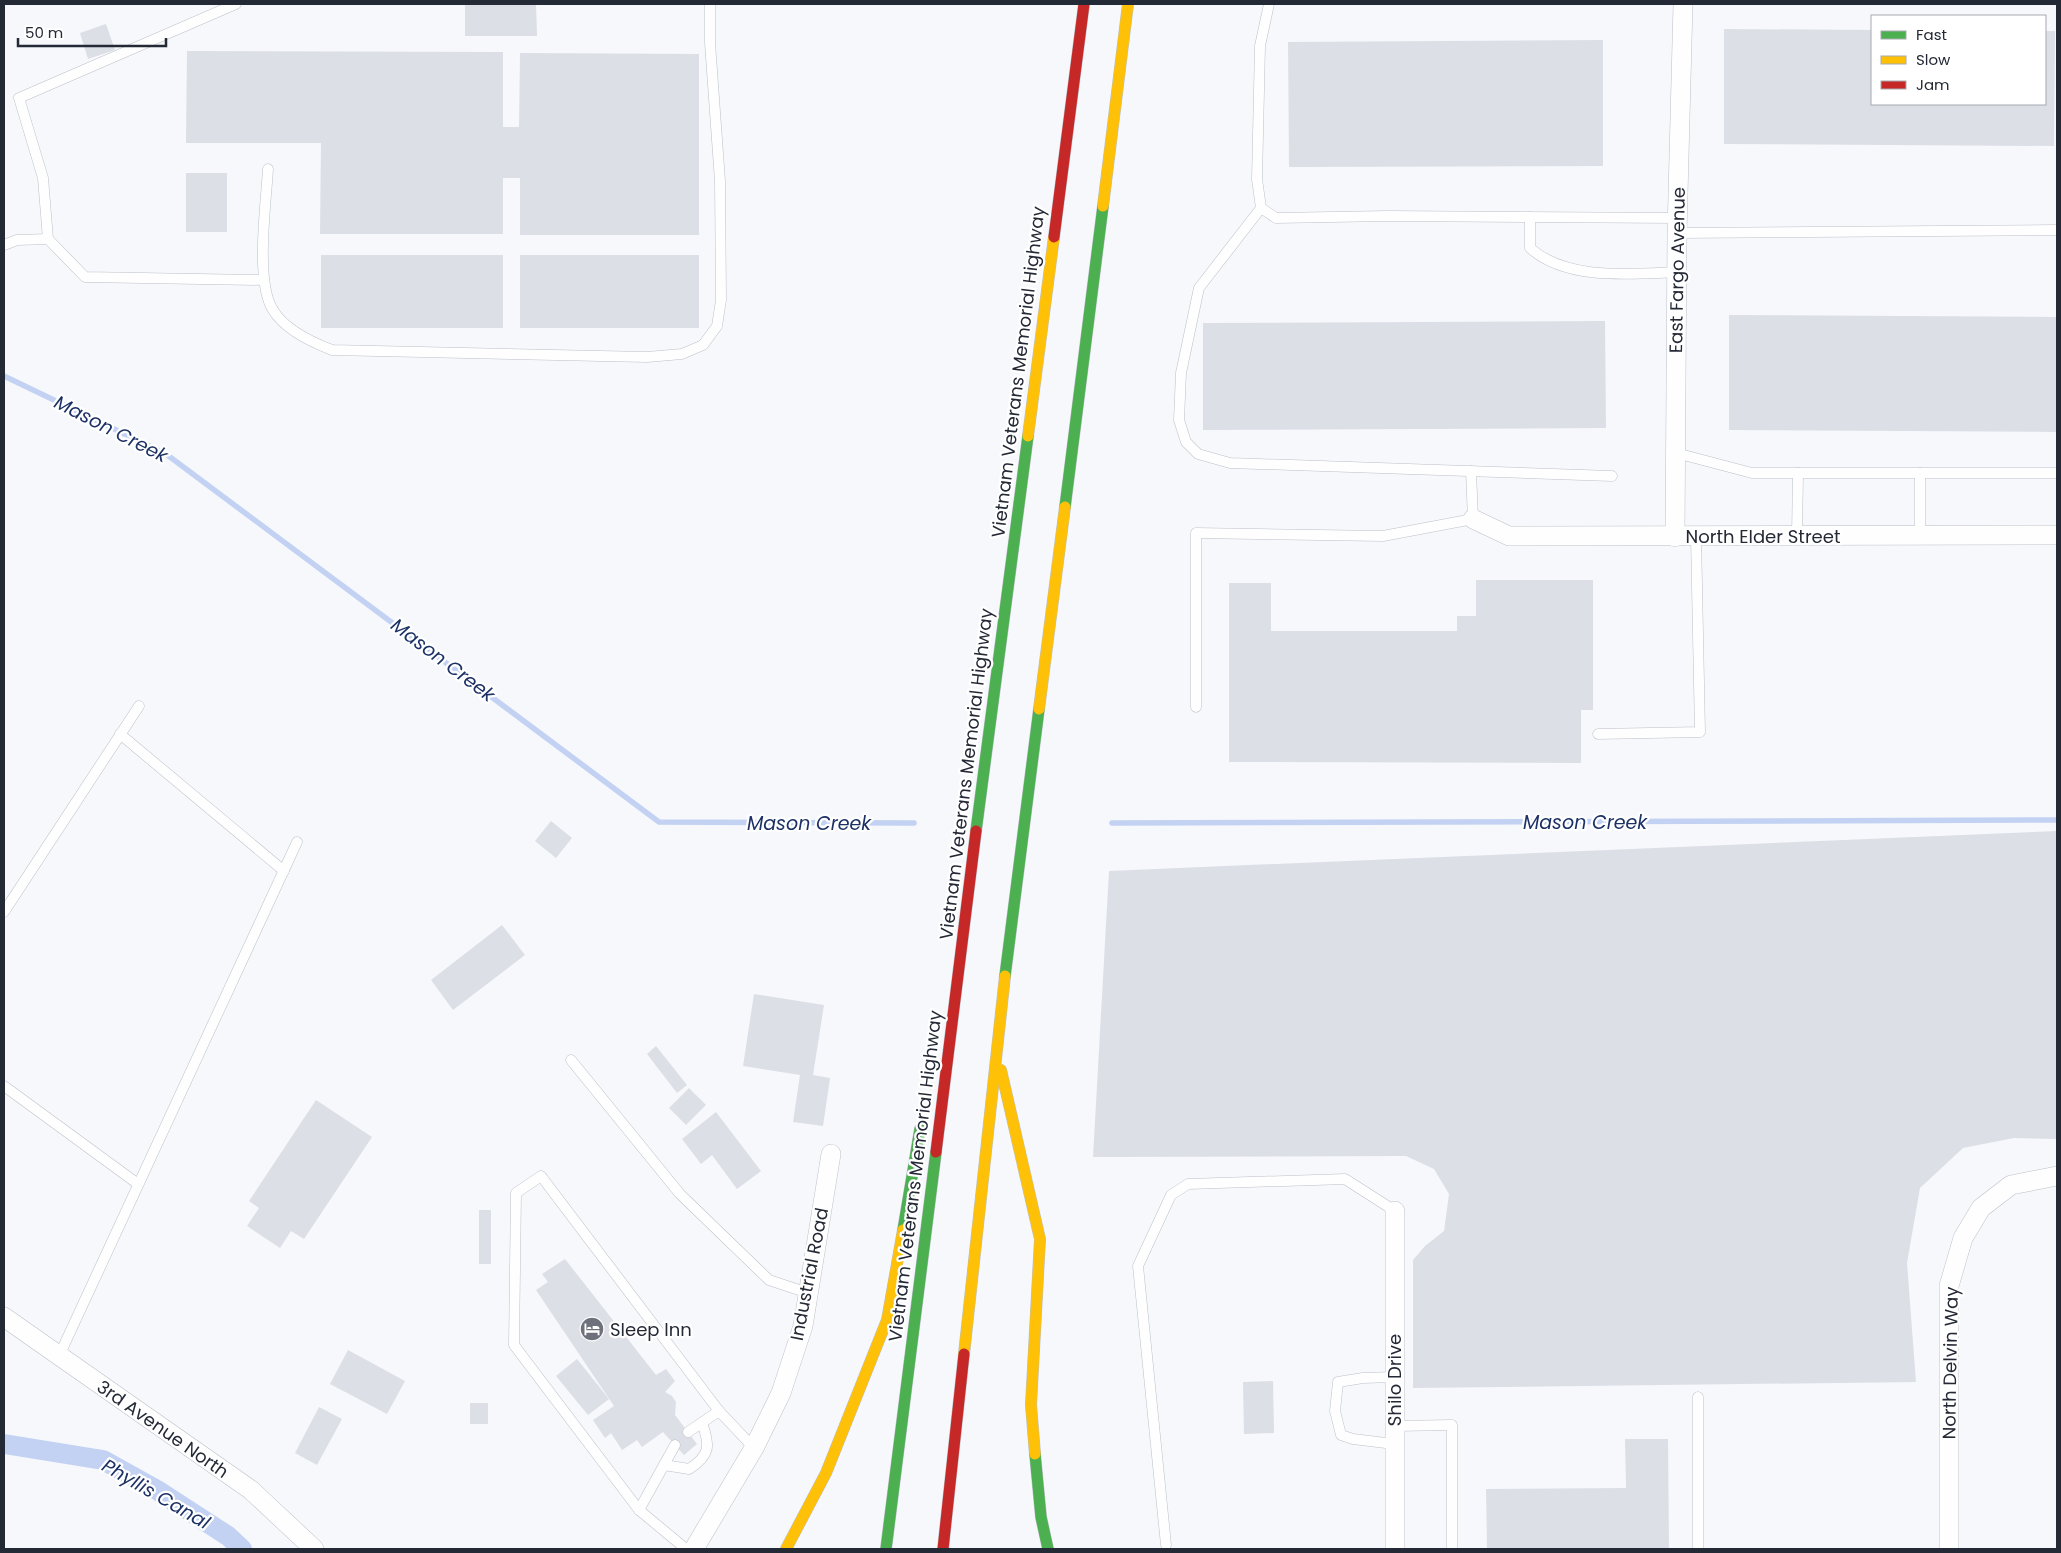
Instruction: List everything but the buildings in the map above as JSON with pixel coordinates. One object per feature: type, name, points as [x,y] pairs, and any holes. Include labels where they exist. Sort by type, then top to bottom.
[{"type":"highway","name":"Vietnam Veterans Memorial Highway","points":[[886,1549],[985,761],[1084,4]]},
{"type":"highway","points":[[943,1549],[996,1050],[1128,4]]},
{"type":"highway","points":[[942,1006],[985,761]]},
{"type":"highway","points":[[996,1050],[1040,1239],[1031,1406],[1041,1518],[1048,1549]]},
{"type":"highway","points":[[786,1549],[826,1473],[887,1320],[923,1114]]},
{"type":"street","name":"East Fargo Avenue","points":[[1676,537],[1677,225],[1683,4]]},
{"type":"street","name":"North Elder Street","points":[[1473,519],[1509,536],[2057,535]]},
{"type":"street","name":"Industrial Road","points":[[694,1549],[754,1448],[780,1393],[803,1326],[831,1154]]},
{"type":"street","name":"North Delvin Way","points":[[1948,1549],[1949,1286],[1963,1238],[1981,1208],[2011,1184],[2057,1176]]},
{"type":"street","name":"Shilo Drive","points":[[1395,1211],[1395,1549]]},
{"type":"street","name":"3rd Avenue North","points":[[4,1317],[251,1490],[314,1549]]},
{"type":"lane","points":[[236,4],[19,98],[43,178],[48,239],[85,277],[263,280]]},
{"type":"lane","points":[[268,170],[263,280],[273,310],[302,338],[332,350],[647,357],[682,354],[703,345],[718,326],[721,300],[720,181],[710,43],[710,4]]},
{"type":"lane","points":[[1269,4],[1260,46],[1256,179],[1261,208],[1276,218],[1530,217],[1677,225],[2057,230]]},
{"type":"lane","points":[[1261,208],[1199,288],[1181,373],[1179,420],[1186,442],[1198,454],[1230,464],[1612,476]]},
{"type":"lane","points":[[1530,217],[1530,248],[1554,265],[1613,275],[1677,272]]},
{"type":"lane","points":[[4,245],[17,240],[48,239]]},
{"type":"lane","points":[[1676,453],[1752,473],[2057,473]]},
{"type":"lane","points":[[1196,707],[1196,533],[1383,536],[1473,519],[1471,471]]},
{"type":"lane","points":[[1797,536],[1798,473]]},
{"type":"lane","points":[[1920,473],[1920,535]]},
{"type":"lane","points":[[1598,734],[1700,732],[1696,537]]},
{"type":"lane","points":[[4,912],[139,706]]},
{"type":"lane","points":[[120,734],[284,871]]},
{"type":"lane","points":[[59,1356],[297,842]]},
{"type":"lane","points":[[571,1060],[680,1194],[769,1280],[808,1293]]},
{"type":"lane","points":[[4,1086],[138,1184]]},
{"type":"lane","points":[[686,1549],[639,1510],[514,1345],[516,1193],[541,1176],[720,1411],[754,1448]]},
{"type":"lane","points":[[1166,1545],[1138,1266],[1171,1196],[1188,1184],[1345,1179],[1395,1211]]},
{"type":"lane","points":[[1394,1376],[1338,1382],[1335,1411],[1341,1435],[1352,1439],[1394,1435],[1452,1425],[1452,1549]]},
{"type":"lane","points":[[1698,1397],[1698,1549]]},
{"type":"lane","points":[[688,1432],[720,1411]]},
{"type":"lane","points":[[664,1465],[689,1469],[699,1462],[707,1452],[708,1438],[702,1422]]},
{"type":"lane","points":[[639,1510],[675,1445]]},
{"type":"waterway","name":"Mason Creek","points":[[4,376],[166,454],[659,822],[914,823]]},
{"type":"waterway","name":"Mason Creek","points":[[1112,823],[2057,820]]},
{"type":"waterway","name":"Phyllis Canal","points":[[4,1444],[103,1460],[157,1490],[228,1536],[242,1549]]},
{"type":"traffic: fast","points":[[1065,507],[1103,206]]},
{"type":"traffic: fast","points":[[976,831],[1028,436]]},
{"type":"traffic: fast","points":[[1005,976],[1039,709]]},
{"type":"traffic: fast","points":[[903,1230],[920,1129]]},
{"type":"traffic: fast","points":[[886,1549],[936,1152]]},
{"type":"traffic: fast","points":[[1035,1454],[1041,1517],[1048,1549]]},
{"type":"traffic: slow","points":[[1103,206],[1128,4]]},
{"type":"traffic: slow","points":[[1028,436],[1054,237]]},
{"type":"traffic: slow","points":[[1039,709],[1065,507]]},
{"type":"traffic: slow","points":[[964,1354],[1005,976]]},
{"type":"traffic: slow","points":[[1001,1070],[1040,1239],[1031,1405],[1035,1454]]},
{"type":"traffic: slow","points":[[786,1549],[826,1473],[887,1320],[903,1230]]},
{"type":"traffic: jam","points":[[1054,237],[1084,4]]},
{"type":"traffic: jam","points":[[936,1152],[976,831]]},
{"type":"traffic: jam","points":[[943,1549],[964,1354]]},
{"type":"place","name":"Sleep Inn","points":[[592,1329]]}]
